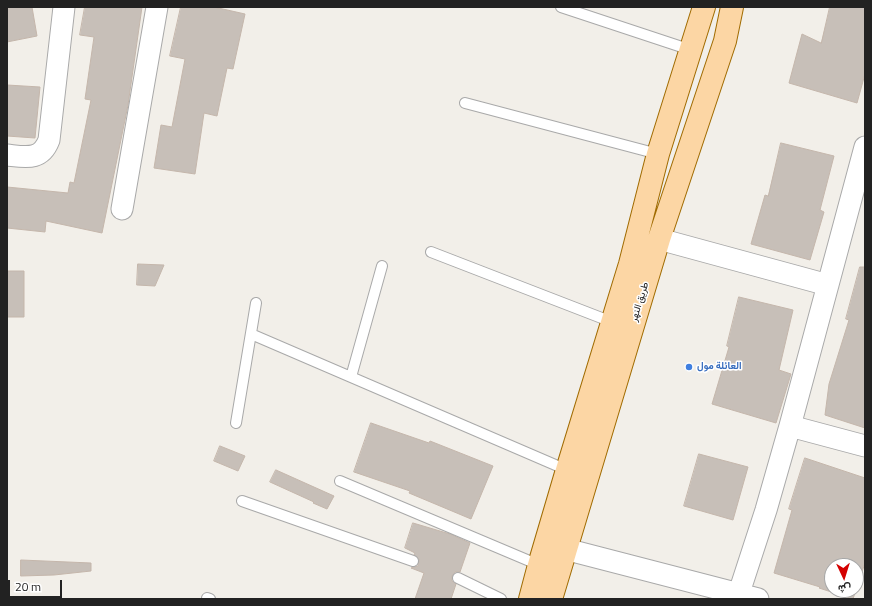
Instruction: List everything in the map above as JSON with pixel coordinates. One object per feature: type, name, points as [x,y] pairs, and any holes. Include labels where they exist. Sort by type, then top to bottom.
[{"type":"main road","name":"طريق النهر","points":[[530,599],[567,470],[630,264],[658,154],[704,7]]},
{"type":"main road","name":"طريق النهر","points":[[551,599],[659,239],[725,42],[732,7]]},
{"type":"main road","points":[[691,50],[718,61]]},
{"type":"street","points":[[7,155],[35,156],[46,148],[64,7]]},
{"type":"street","points":[[122,209],[157,7]]},
{"type":"street","points":[[565,549],[744,597],[766,510],[865,147]]},
{"type":"street","points":[[659,239],[828,285]]},
{"type":"street","points":[[790,426],[865,446]]},
{"type":"lane","points":[[561,7],[691,50]]},
{"type":"lane","points":[[465,103],[658,154]]},
{"type":"lane","points":[[431,252],[612,322]]},
{"type":"lane","points":[[351,377],[382,266]]},
{"type":"lane","points":[[236,424],[256,303]]},
{"type":"lane","points":[[251,334],[567,470]]},
{"type":"lane","points":[[340,481],[539,565]]},
{"type":"lane","points":[[242,501],[413,561]]},
{"type":"lane","points":[[458,578],[501,599]]},
{"type":"building","points":[[7,7],[32,7],[37,36],[7,42]]},
{"type":"building","points":[[85,7],[142,7],[128,105],[102,233],[46,221],[45,232],[7,228],[7,187],[68,193],[70,182],[74,183],[91,100],[85,99],[94,37],[80,35]]},
{"type":"building","points":[[181,7],[214,7],[245,14],[233,69],[227,68],[217,116],[204,113],[195,174],[154,168],[161,125],[172,127],[185,59],[170,56]]},
{"type":"building","points":[[830,7],[865,7],[865,74],[857,103],[789,83],[802,34],[821,43]]},
{"type":"building","points":[[7,85],[40,87],[35,138],[7,136]]},
{"type":"building","points":[[781,143],[834,156],[820,210],[824,212],[810,260],[751,244],[765,195],[768,196]]},
{"type":"building","points":[[138,264],[164,265],[155,286],[137,285]]},
{"type":"building","points":[[860,267],[865,267],[865,428],[825,415],[829,384],[849,320],[846,319]]},
{"type":"building","points":[[7,271],[24,271],[24,317],[7,317]]},
{"type":"building","points":[[739,297],[793,310],[779,370],[791,374],[776,423],[712,404],[729,347],[727,346]]},
{"type":"building","points":[[371,423],[429,443],[430,441],[493,466],[471,519],[409,493],[410,491],[354,472]]},
{"type":"building","points":[[220,446],[245,456],[238,471],[214,461]]},
{"type":"building","points":[[699,454],[748,467],[733,520],[684,506]]},
{"type":"building","points":[[805,458],[865,478],[864,566],[864,558],[824,558],[824,590],[819,588],[820,587],[774,573],[792,510],[789,509]]},
{"type":"building","points":[[276,470],[334,496],[327,509],[270,482]]},
{"type":"building","points":[[413,523],[450,534],[470,543],[460,572],[455,572],[452,576],[452,581],[456,584],[451,599],[415,599],[424,573],[411,568],[418,566],[419,559],[414,555],[415,553],[405,548]]},
{"type":"building","points":[[21,560],[91,563],[91,571],[54,575],[21,576]]},
{"type":"place","name":"العائلة مول","points":[[689,367]]}]
